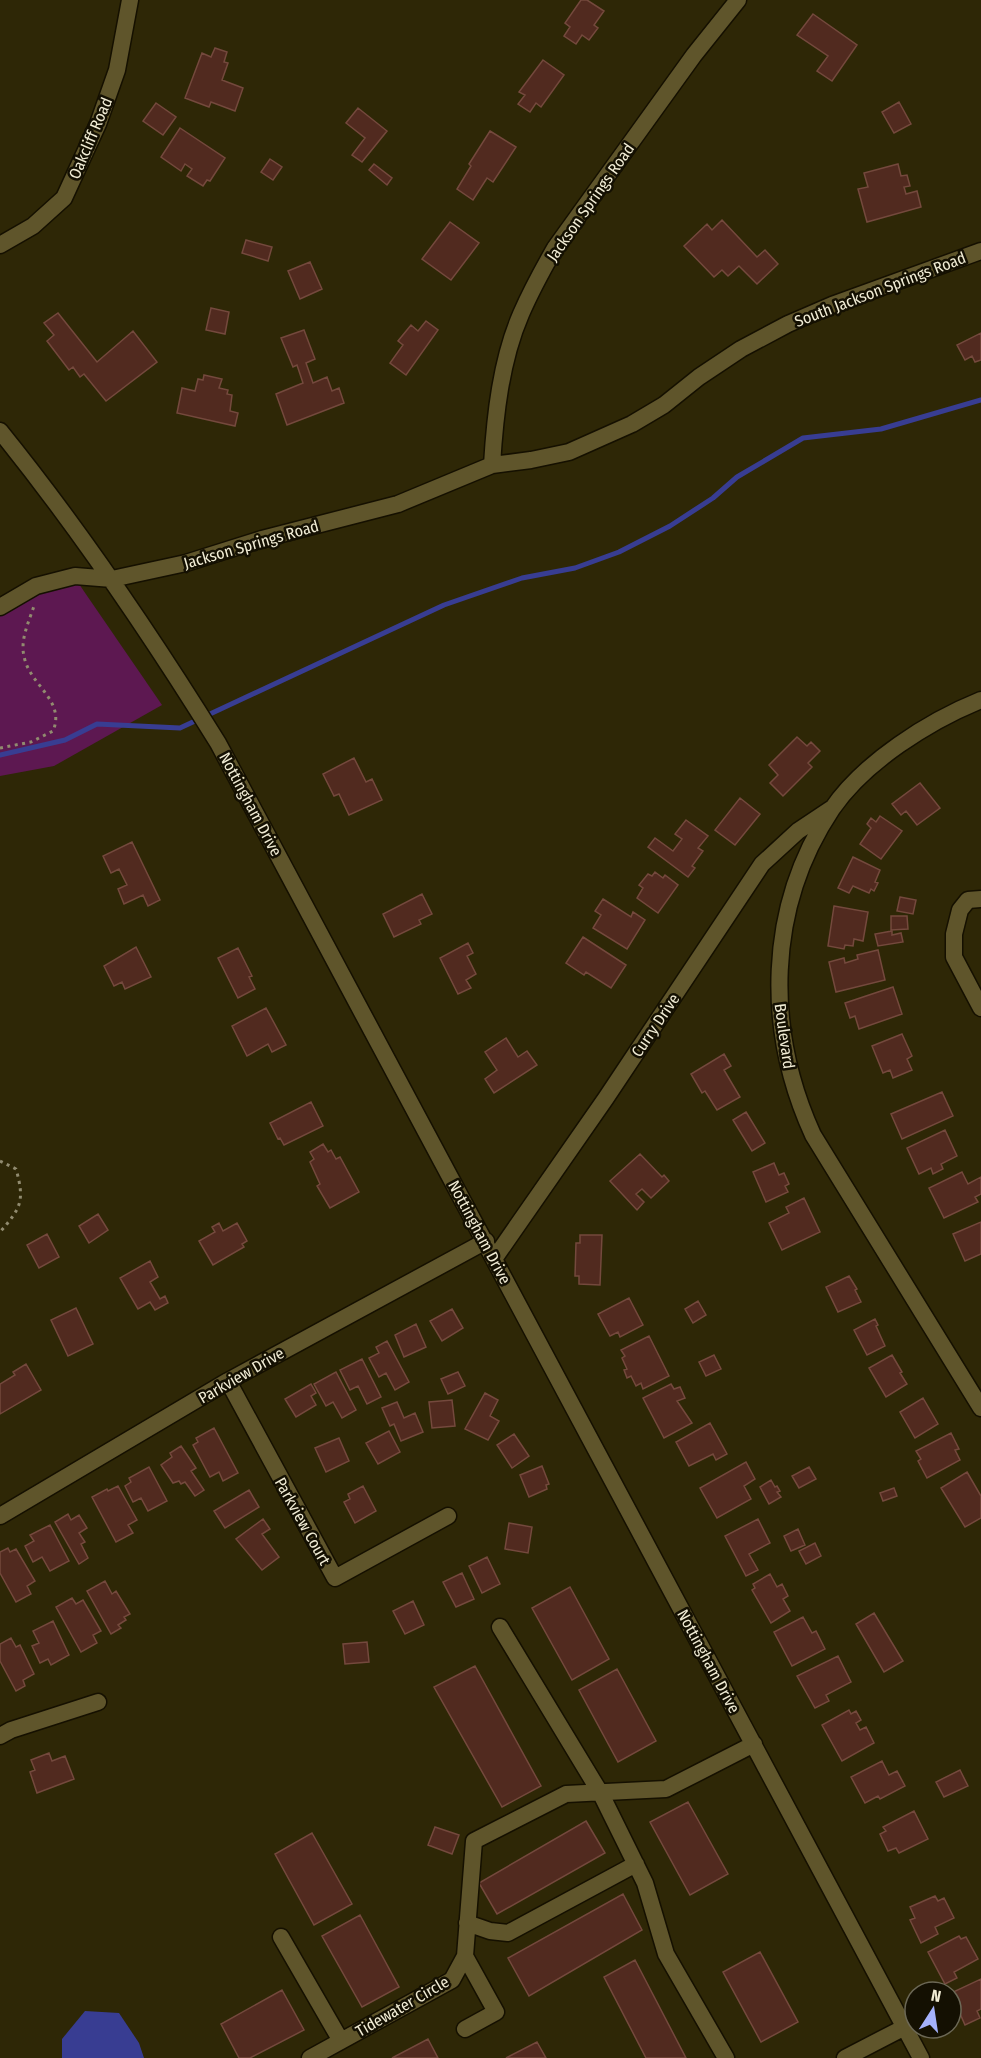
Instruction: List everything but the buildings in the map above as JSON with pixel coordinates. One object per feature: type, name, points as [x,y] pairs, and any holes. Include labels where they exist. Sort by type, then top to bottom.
[{"type":"street","name":"Oakcliff Road","points":[[0,245],[33,226],[64,198],[98,124],[117,70],[130,0]]},
{"type":"street","name":"Jackson Springs Road","points":[[0,607],[36,586],[75,576],[112,579],[186,563],[262,539],[398,504],[492,465],[494,434],[509,350],[520,315],[539,277],[555,248],[694,55],[738,0]]},
{"type":"street","name":"South Jackson Springs Road","points":[[492,465],[569,452],[598,440],[664,405],[699,377],[788,324],[832,305],[981,251]]},
{"type":"street","name":"Nottingham Drive","points":[[0,431],[34,472],[112,579],[208,728],[486,1241],[903,2023]]},
{"type":"street","name":"Boulevard","points":[[981,700],[940,719],[893,749],[871,767],[833,808],[807,857],[797,883],[784,936],[779,999],[788,1068],[813,1135],[981,1408]]},
{"type":"street","name":"Curry Drive","points":[[494,1259],[606,1098],[762,864],[798,831],[833,808]]},
{"type":"street","points":[[981,899],[968,900],[960,910],[954,934],[954,957],[981,1008]]},
{"type":"street","name":"Parkview Drive","points":[[0,1516],[228,1381],[486,1241]]},
{"type":"street","name":"Parkview Court","points":[[228,1381],[335,1578],[448,1516]]},
{"type":"street","points":[[500,1627],[601,1794],[645,1882],[666,1954],[726,2058]]},
{"type":"street","points":[[0,1736],[11,1730],[98,1702]]},
{"type":"street","name":"Tidewater Circle","points":[[310,2058],[452,1980],[465,1956],[474,1841],[566,1794],[666,1789],[754,1744]]},
{"type":"street","points":[[468,1923],[490,1931],[508,1933],[636,1864]]},
{"type":"street","points":[[281,1936],[341,2041]]},
{"type":"street","points":[[465,1956],[496,2012],[465,2029]]},
{"type":"street","points":[[844,2058],[903,2028]]},
{"type":"street","name":"Nottingham Drive","points":[[912,2040],[921,2058]]},
{"type":"path","points":[[0,748],[31,742],[53,731],[58,720],[54,705],[35,679],[24,657],[23,642],[40,586]]},
{"type":"path","points":[[0,1161],[16,1169],[22,1189],[18,1211],[0,1232]]},
{"type":"shaded area","points":[[68,568],[162,705],[54,766],[0,776],[0,613]]},
{"type":"shaded area","points":[[85,2011],[119,2013],[139,2043],[144,2058],[62,2058],[62,2039]]},
{"type":"waterway","points":[[0,755],[65,740],[97,724],[180,728],[444,605],[522,578],[575,568],[619,552],[670,526],[713,498],[737,477],[803,438],[881,429],[981,400]]}]
